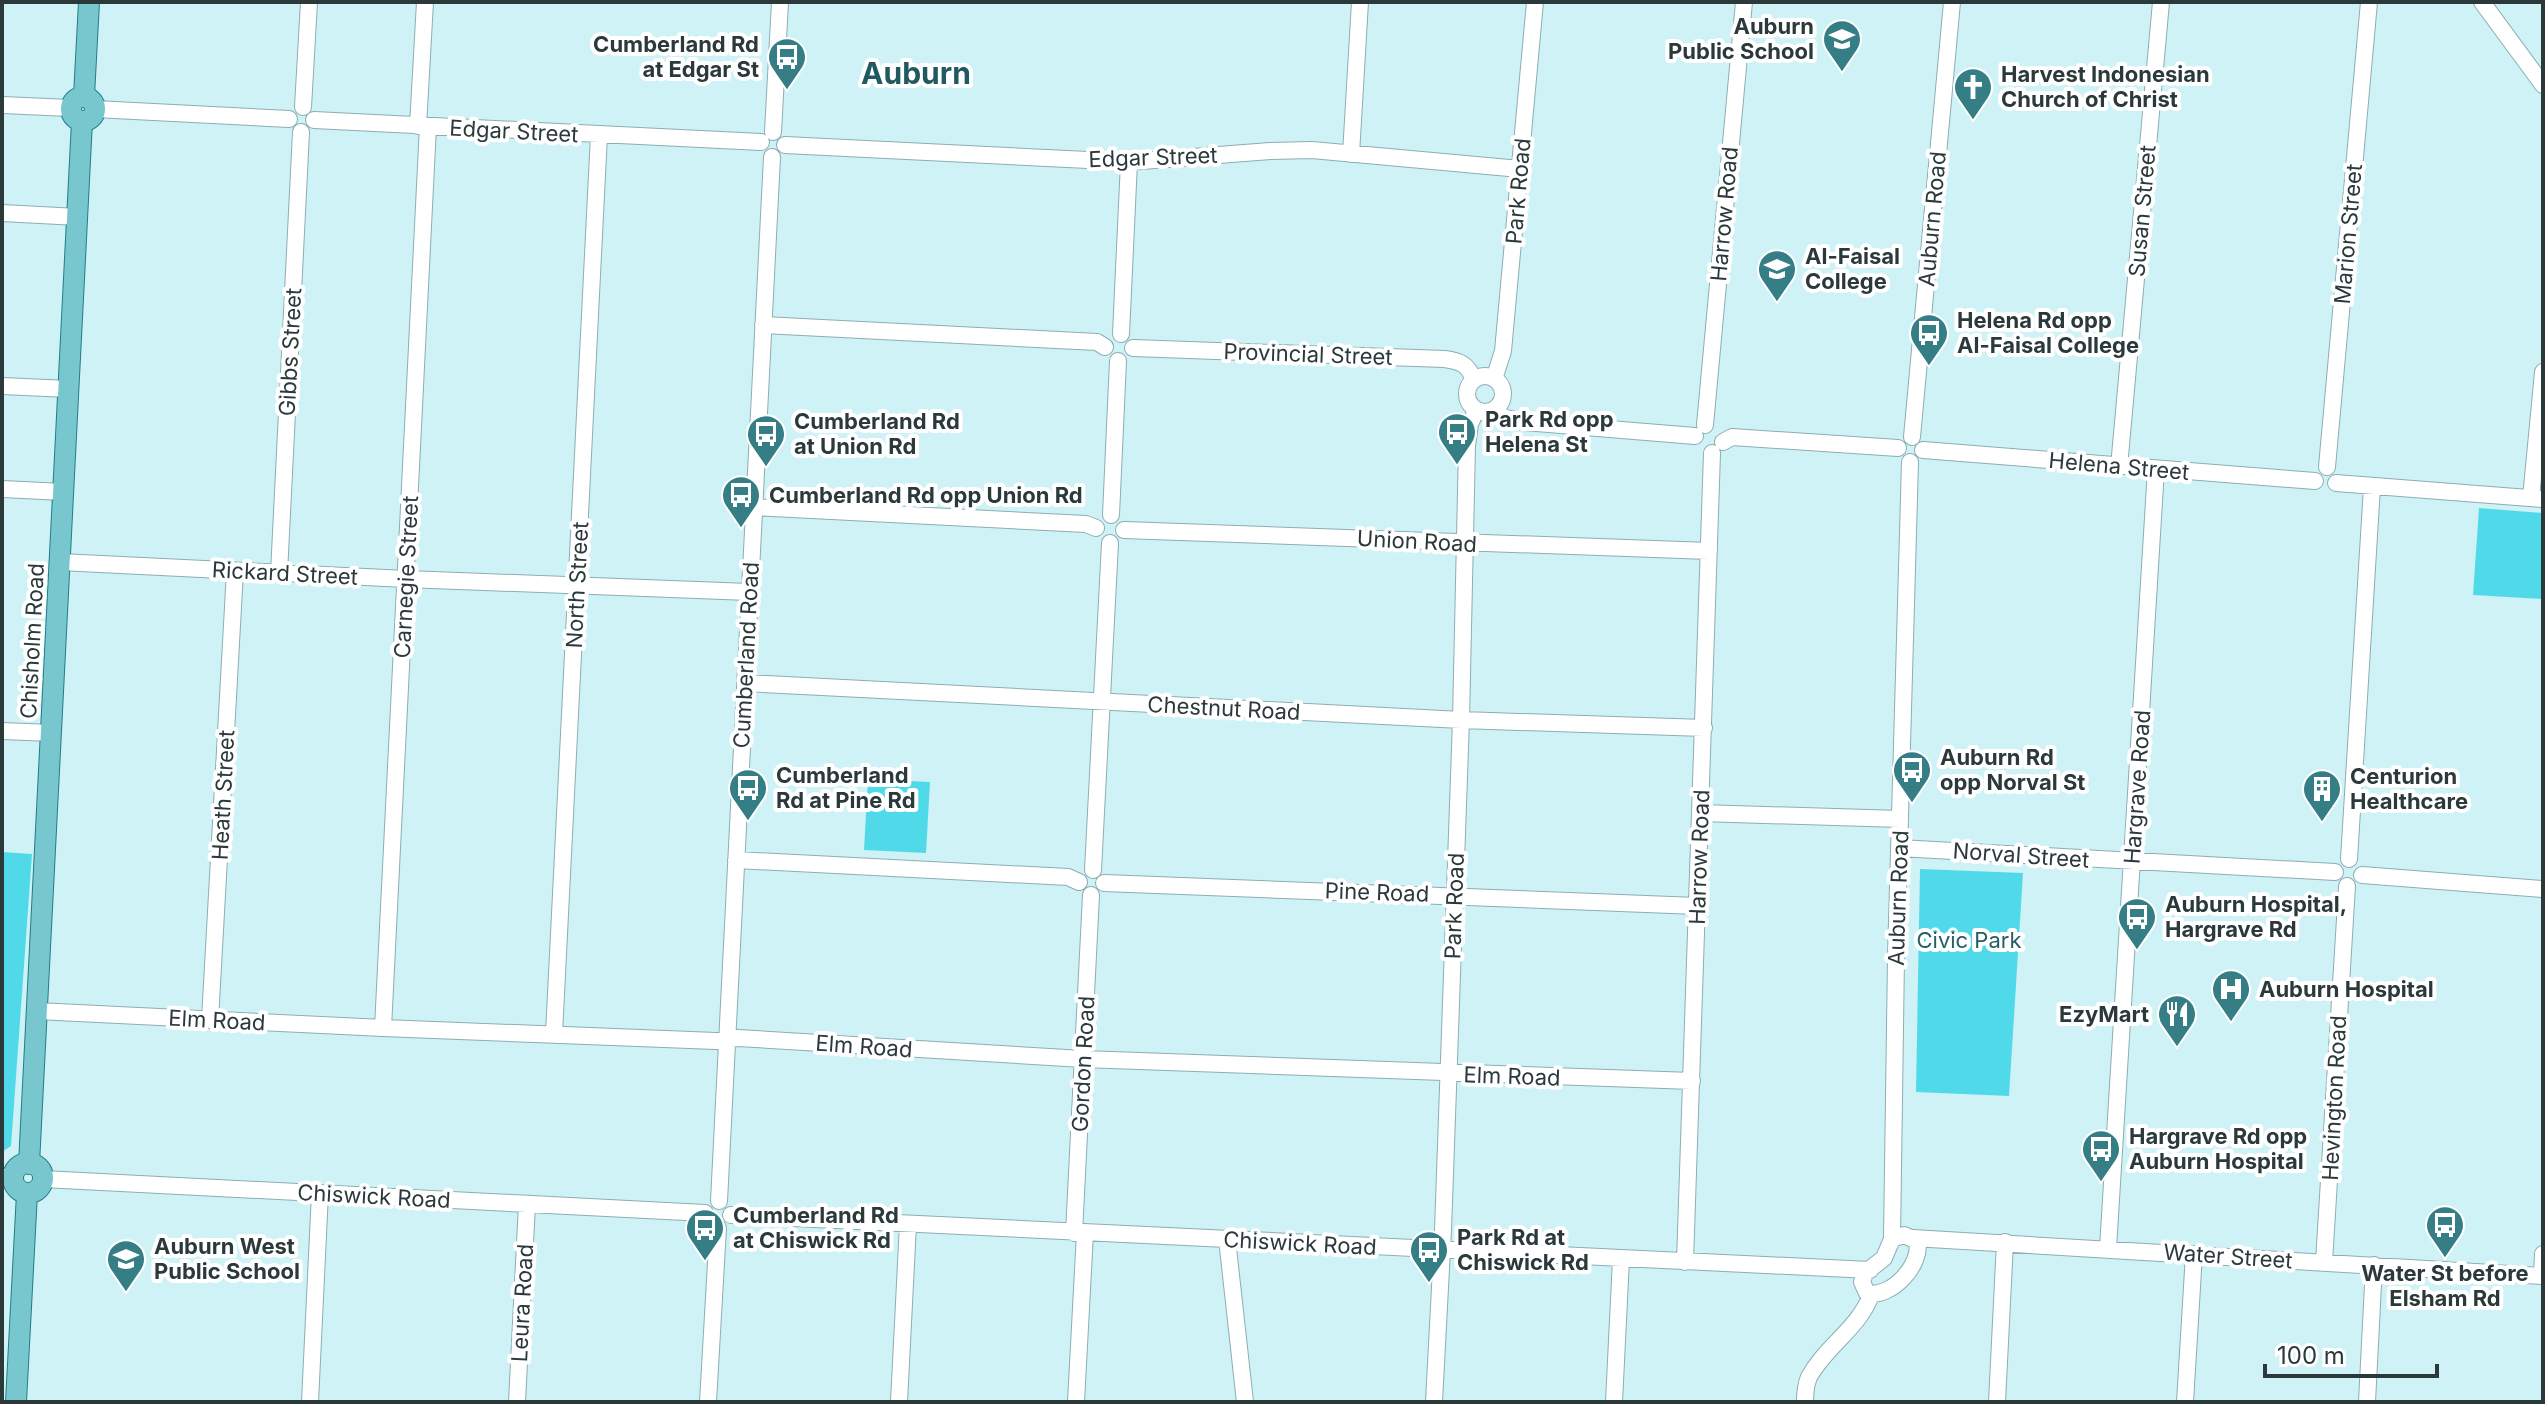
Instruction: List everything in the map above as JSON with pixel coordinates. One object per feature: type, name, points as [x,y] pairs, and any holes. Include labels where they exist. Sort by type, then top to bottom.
[{"type":"main road","name":"Chisholm Road","points":[[36,1172],[37,1011],[89,2]]},
{"type":"main road","points":[[16,1402],[14,1183],[17,1168],[36,1172]]},
{"type":"street","points":[[303,107],[309,2]]},
{"type":"street","name":"Carnegie Street","points":[[383,1028],[406,579],[425,2]]},
{"type":"street","points":[[767,137],[781,135],[785,145],[782,153],[772,157],[762,150],[767,137],[780,2]]},
{"type":"street","points":[[1351,154],[1360,2]]},
{"type":"street","name":"Park Road","points":[[1494,379],[1503,351],[1535,2]]},
{"type":"street","name":"Harrow Road","points":[[1700,431],[1744,2]]},
{"type":"street","name":"Auburn Road","points":[[1918,443],[1952,2]]},
{"type":"street","name":"Susan Street","points":[[2119,467],[2161,2]]},
{"type":"street","name":"Marion Street","points":[[2327,467],[2369,2]]},
{"type":"street","points":[[2482,2],[2543,85]]},
{"type":"street","points":[[2,105],[289,119]]},
{"type":"street","points":[[303,107],[311,111],[314,120],[310,129],[301,132],[292,128],[289,119],[294,110],[303,107]]},
{"type":"street","name":"Edgar Street","points":[[314,120],[599,135],[767,137]]},
{"type":"street","name":"Gibbs Street","points":[[279,573],[301,132]]},
{"type":"street","name":"North Street","points":[[554,1034],[599,135]]},
{"type":"street","name":"Edgar Street","points":[[785,145],[1129,162],[1312,150],[1520,169]]},
{"type":"street","name":"Cumberland Road","points":[[719,1201],[772,157]]},
{"type":"street","points":[[1121,334],[1129,162]]},
{"type":"street","points":[[2,213],[78,217]]},
{"type":"street","points":[[763,325],[1097,342],[1105,347],[1110,358],[1118,361],[1130,356],[1133,348],[1128,337],[1121,334],[1109,338],[1105,347]]},
{"type":"street","name":"Provincial Street","points":[[1133,348],[1444,359],[1465,364],[1474,380]]},
{"type":"street","points":[[1111,515],[1118,361]]},
{"type":"street","points":[[2336,483],[2537,498],[2543,372]]},
{"type":"street","points":[[1484,376],[1494,379],[1503,392],[1501,403],[1496,408],[1487,412],[1476,411],[1468,402],[1466,396],[1474,380],[1484,376]]},
{"type":"street","points":[[2,386],[69,389]]},
{"type":"street","points":[[1496,408],[1502,417],[1523,422],[1700,431],[1721,436],[1718,448]]},
{"type":"street","name":"Park Road","points":[[1434,1402],[1455,896],[1467,446],[1470,424],[1476,411]]},
{"type":"street","points":[[1718,448],[1732,437],[1898,448]]},
{"type":"street","points":[[1901,441],[1918,443],[1917,460],[1910,462],[1900,456],[1898,448],[1901,441]]},
{"type":"street","name":"Helena Street","points":[[1918,443],[2119,467],[2315,481]]},
{"type":"street","name":"Harrow Road","points":[[1685,1262],[1709,551],[1718,448]]},
{"type":"street","name":"Auburn Road","points":[[1892,1239],[1910,462]]},
{"type":"street","points":[[2327,467],[2336,473],[2336,483],[2332,488],[2325,489],[2315,481],[2318,471],[2327,467]]},
{"type":"street","name":"Hargrave Road","points":[[2108,1248],[2156,469]]},
{"type":"street","points":[[2349,859],[2372,487]]},
{"type":"street","points":[[2,489],[64,492]]},
{"type":"street","points":[[754,507],[1086,524],[1096,528]]},
{"type":"street","points":[[1111,515],[1119,518],[1124,530],[1118,541],[1110,543],[1098,537],[1096,528],[1099,520],[1111,515]]},
{"type":"street","name":"Union Road","points":[[1124,530],[1709,551]]},
{"type":"street","points":[[1093,870],[1110,543]]},
{"type":"street","name":"Rickard Street","points":[[60,562],[749,592]]},
{"type":"street","name":"Heath Street","points":[[210,1020],[235,571]]},
{"type":"street","name":"Chestnut Road","points":[[745,683],[1461,720],[1704,728]]},
{"type":"street","points":[[2,731],[51,733]]},
{"type":"street","points":[[1701,813],[1900,819]]},
{"type":"street","name":"Norval Street","points":[[1899,848],[2335,872]]},
{"type":"street","points":[[2349,859],[2359,864],[2362,875],[2358,882],[2347,886],[2340,883],[2335,872],[2341,861],[2349,859]]},
{"type":"street","points":[[736,860],[1068,877],[1079,882],[1083,891],[1098,889],[1102,875],[1093,870],[1083,873],[1079,882]]},
{"type":"street","points":[[2362,875],[2543,889]]},
{"type":"street","name":"Hevington Road","points":[[2324,1262],[2347,886]]},
{"type":"street","name":"Pine Road","points":[[1098,889],[1455,896],[1697,906]]},
{"type":"street","name":"Gordon Road","points":[[1076,1402],[1083,1059],[1098,889]]},
{"type":"street","name":"Elm Road","points":[[37,1011],[716,1041],[738,1038],[1083,1059],[1692,1081]]},
{"type":"street","name":"Chiswick Road","points":[[36,1172],[320,1193],[705,1213]]},
{"type":"street","points":[[310,1402],[320,1193]]},
{"type":"street","points":[[719,1201],[729,1207],[731,1215],[729,1223],[718,1228],[710,1225],[705,1213],[711,1203],[719,1201]]},
{"type":"street","name":"Leura Road","points":[[517,1402],[527,1204]]},
{"type":"street","name":"Chiswick Road","points":[[731,1215],[1870,1270]]},
{"type":"street","points":[[899,1402],[908,1224]]},
{"type":"street","points":[[708,1402],[718,1228]]},
{"type":"street","name":"Water Street","points":[[1892,1239],[1900,1235],[2542,1276]]},
{"type":"street","points":[[1892,1239],[1884,1258],[1865,1273],[1862,1282],[1864,1290],[1871,1295],[1890,1289],[1914,1264],[1918,1247],[1913,1238]]},
{"type":"street","points":[[1227,1239],[1245,1402]]},
{"type":"street","points":[[1997,1402],[2005,1242]]},
{"type":"street","points":[[2185,1402],[2194,1254]]},
{"type":"street","points":[[2542,1276],[2543,1254]]},
{"type":"street","points":[[1614,1402],[1621,1259]]},
{"type":"street","points":[[2367,1402],[2374,1265]]},
{"type":"street","points":[[1805,1402],[1809,1377],[1857,1321],[1871,1295]]},
{"type":"green space","points":[[2479,508],[2543,513],[2543,599],[2473,595]]},
{"type":"green space","points":[[868,779],[930,782],[926,853],[864,850]]},
{"type":"green space","points":[[2,852],[32,854],[11,1146],[2,1152]]},
{"type":"green space","name":"Civic Park","points":[[1920,869],[2023,873],[2009,1096],[1916,1092]]},
{"type":"place","name":"Auburn Public School","points":[[1842,73]]},
{"type":"place","name":"Cumberland Rd at Edgar St","points":[[787,91]]},
{"type":"place","name":"Harvest Indonesian Church of Christ","points":[[1973,121]]},
{"type":"place","name":"Al-Faisal College","points":[[1777,303]]},
{"type":"place","name":"Helena Rd opp Al-Faisal College","points":[[1929,367]]},
{"type":"place","name":"Park Rd opp Helena St","points":[[1457,466]]},
{"type":"place","name":"Cumberland Rd at Union Rd","points":[[766,468]]},
{"type":"place","name":"Cumberland Rd opp Union Rd","points":[[741,529]]},
{"type":"place","name":"Auburn Rd opp Norval St","points":[[1912,804]]},
{"type":"place","name":"Cumberland Rd at Pine Rd","points":[[748,822]]},
{"type":"place","name":"Centurion Healthcare","points":[[2322,823]]},
{"type":"place","name":"Auburn Hospital, Hargrave Rd","points":[[2137,951]]},
{"type":"place","name":"Auburn Hospital","points":[[2231,1023]]},
{"type":"place","name":"EzyMart","points":[[2177,1048]]},
{"type":"place","name":"Hargrave Rd opp Auburn Hospital","points":[[2101,1183]]},
{"type":"place","name":"Water St before Elsham Rd","points":[[2445,1259]]},
{"type":"place","name":"Cumberland Rd at Chiswick Rd","points":[[705,1262]]},
{"type":"place","name":"Park Rd at Chiswick Rd","points":[[1429,1284]]},
{"type":"place","name":"Auburn West Public School","points":[[126,1293]]},
{"type":"district","name":"Auburn","points":[[916,74]]}]
